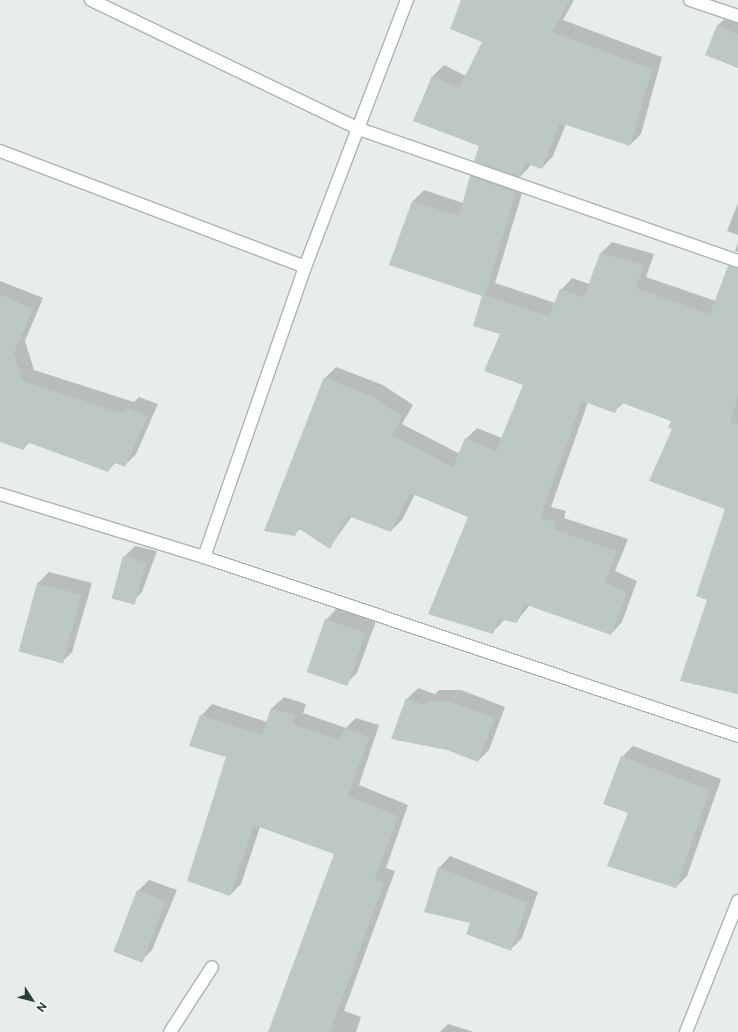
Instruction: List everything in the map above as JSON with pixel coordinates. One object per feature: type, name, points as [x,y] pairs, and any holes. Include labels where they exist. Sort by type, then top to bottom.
[{"type":"street","points":[[91,0],[359,129],[738,260]]},
{"type":"street","points":[[204,557],[305,266],[359,129],[407,0]]},
{"type":"street","points":[[690,0],[738,16]]},
{"type":"street","points":[[0,151],[305,266]]},
{"type":"street","points":[[0,494],[204,557],[738,736]]},
{"type":"street","points":[[686,1032],[738,901]]},
{"type":"street","points":[[170,1032],[212,967]]},
{"type":"building","points":[[461,0],[570,0],[552,32],[652,69],[630,146],[560,123],[542,169],[525,163],[520,177],[474,161],[479,146],[413,121],[432,76],[459,88],[482,42],[450,29]]},
{"type":"building","points":[[717,25],[738,34],[738,68],[705,55]]},
{"type":"building","points":[[470,176],[516,192],[485,295],[549,316],[560,289],[584,297],[600,253],[644,265],[636,288],[710,314],[728,266],[738,268],[738,396],[730,423],[738,424],[738,694],[680,681],[707,600],[696,596],[725,509],[649,481],[672,429],[668,428],[671,421],[620,402],[615,413],[582,401],[540,518],[556,522],[553,529],[617,551],[605,583],[627,592],[611,635],[524,604],[517,623],[499,619],[493,634],[428,614],[468,517],[410,493],[391,532],[348,516],[330,549],[298,528],[295,536],[264,531],[324,377],[371,396],[402,416],[392,436],[453,467],[465,438],[496,451],[523,385],[484,371],[500,334],[473,326],[482,296],[389,265],[412,201],[459,216]]},
{"type":"building","points":[[0,294],[33,309],[14,353],[23,381],[122,413],[127,408],[148,416],[125,467],[113,462],[108,472],[27,442],[23,450],[0,442]]},
{"type":"building","points":[[123,556],[146,562],[135,605],[112,599]]},
{"type":"building","points":[[37,583],[81,595],[63,663],[19,652]]},
{"type":"building","points":[[325,619],[366,633],[347,686],[307,672]]},
{"type":"building","points":[[406,698],[425,705],[427,701],[449,701],[495,718],[478,762],[447,750],[391,739]]},
{"type":"building","points":[[271,708],[296,715],[292,724],[340,740],[344,728],[369,737],[348,796],[398,816],[375,879],[384,883],[330,1032],[268,1032],[334,854],[254,825],[230,896],[187,881],[226,757],[189,746],[200,715],[262,735]]},
{"type":"building","points":[[621,756],[710,790],[676,888],[607,866],[628,813],[603,804]]},
{"type":"building","points":[[438,867],[528,903],[511,951],[466,934],[470,923],[424,912]]},
{"type":"building","points":[[137,890],[166,901],[142,963],[113,952]]}]
